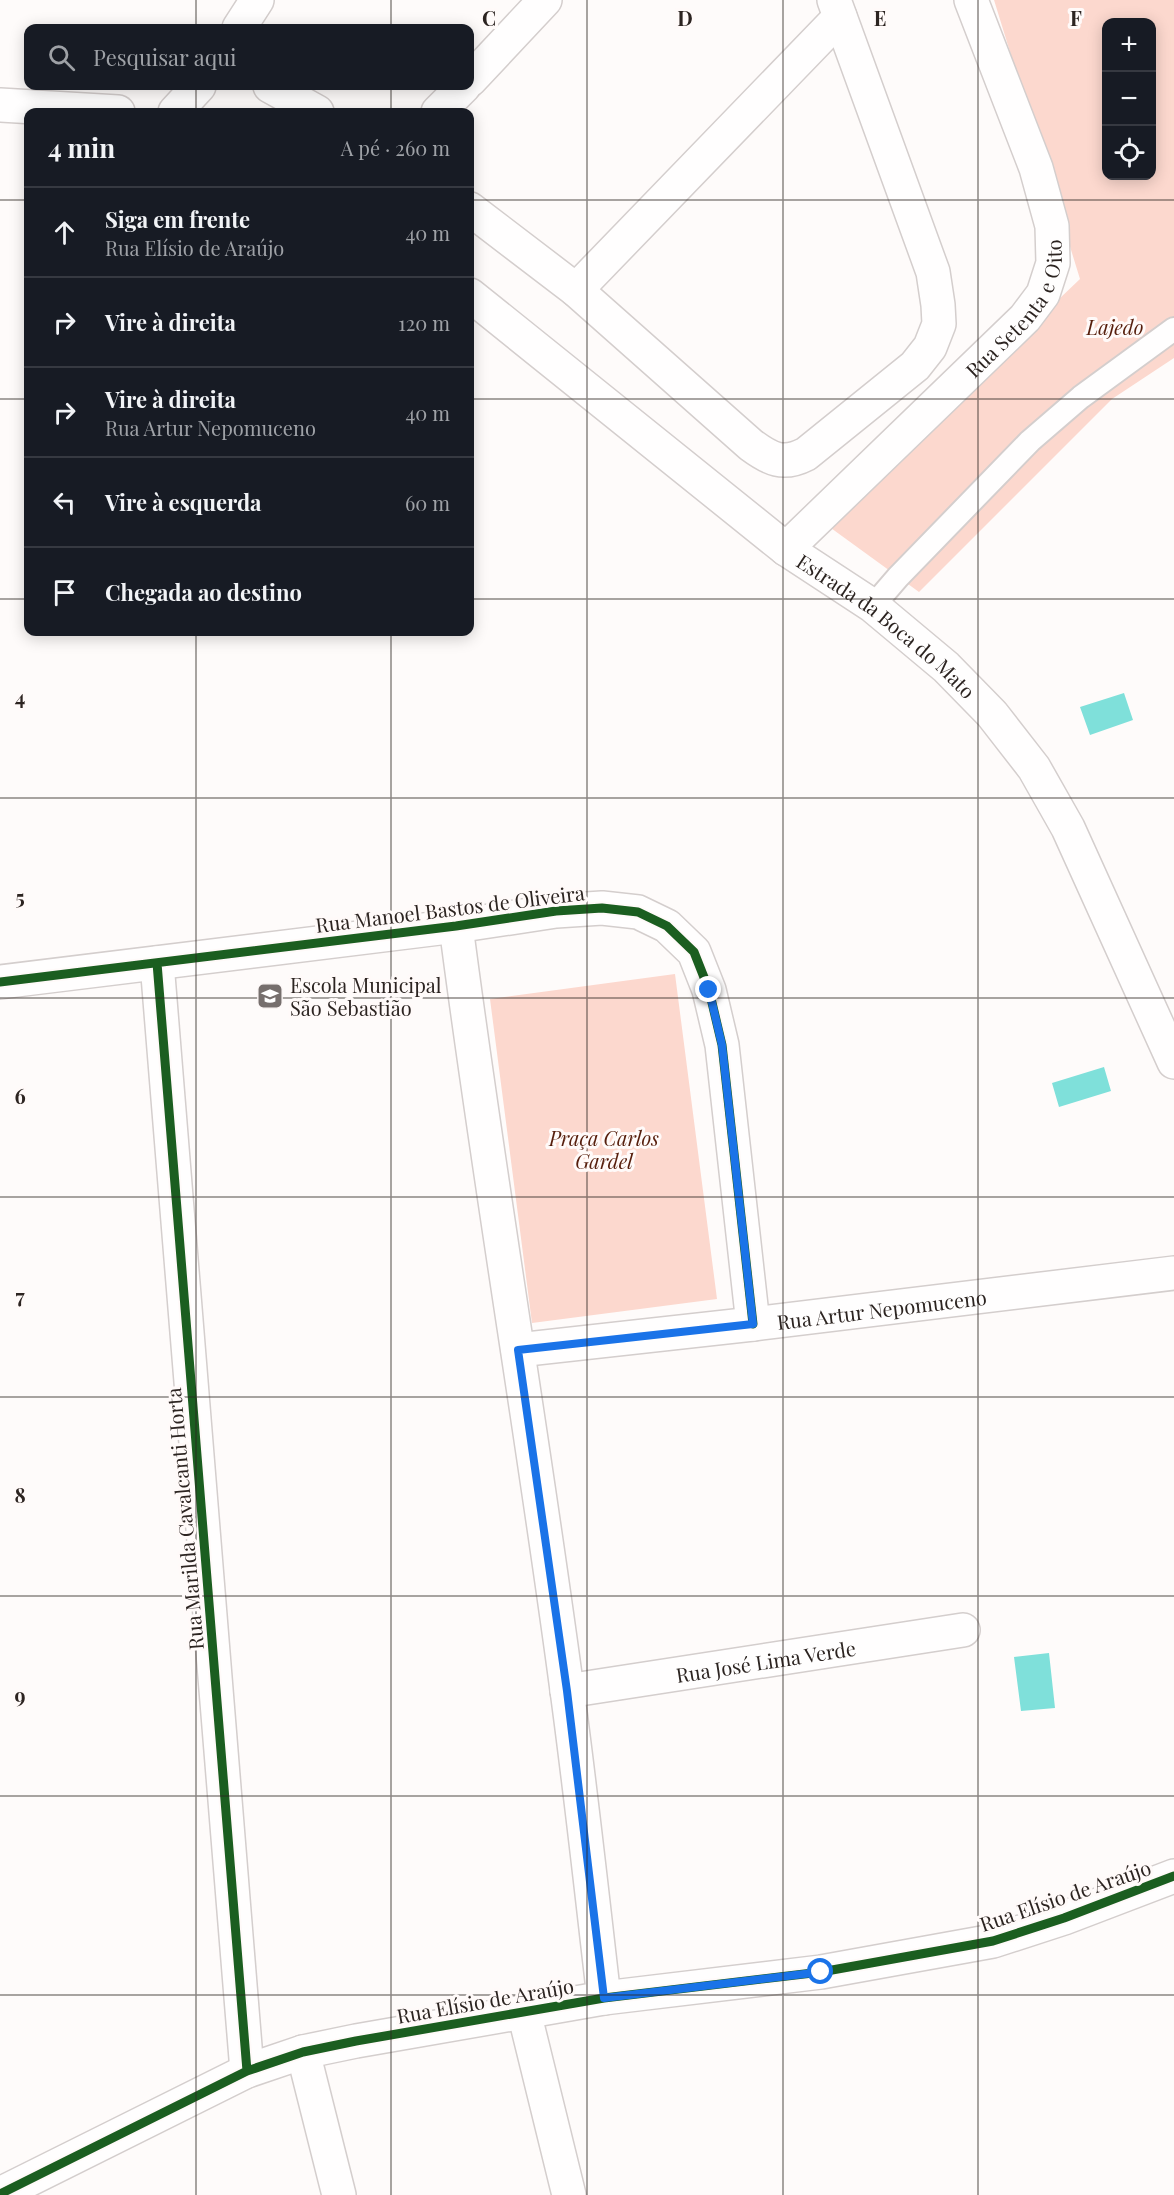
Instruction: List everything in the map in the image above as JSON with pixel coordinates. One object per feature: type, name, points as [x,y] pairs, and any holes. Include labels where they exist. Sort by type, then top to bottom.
[{"type":"street","points":[[242,24],[257,0]]},
{"type":"street","points":[[474,76],[546,0]]},
{"type":"street","name":"Rua Setenta e Oito","points":[[786,549],[1025,318],[1043,294],[1053,263],[1052,226],[1036,168],[971,0]]},
{"type":"street","points":[[474,212],[576,290],[751,445],[765,455],[782,461],[794,461],[806,454],[915,366],[930,347],[939,324],[933,272],[837,8],[576,290]]},
{"type":"street","points":[[179,108],[195,90]]},
{"type":"street","points":[[277,90],[310,108]]},
{"type":"street","points":[[442,108],[460,90]]},
{"type":"street","points":[[0,105],[51,108]]},
{"type":"street","name":"Estrada da Boca do Mato","points":[[474,298],[786,549],[873,606],[946,667],[992,714],[1034,768],[1068,828],[1174,1062]]},
{"type":"street","name":"Rua Manoel Bastos de Oliveira","points":[[0,982],[456,926],[556,911],[602,908],[638,912],[668,926],[694,952],[709,990],[722,1045],[753,1324]]},
{"type":"street","points":[[456,926],[567,1691],[604,1998]]},
{"type":"street","name":"Rua Marilda Cavalcanti Horta","points":[[157,963],[247,2071]]},
{"type":"street","name":"Rua Artur Nepomuceno","points":[[518,1350],[1174,1273]]},
{"type":"street","name":"Rua José Lima Verde","points":[[567,1691],[963,1630]]},
{"type":"street","name":"Rua Elísio de Araújo","points":[[0,2194],[247,2071],[303,2052],[604,1998],[821,1972],[993,1941],[1064,1918],[1174,1876]]},
{"type":"street","points":[[524,2012],[569,2195]]},
{"type":"street","points":[[303,2052],[339,2195]]},
{"type":"lane","points":[[873,606],[898,577],[1030,441],[1081,398],[1174,329]]},
{"type":"green space","name":"Lajedo","points":[[994,0],[1174,0],[1174,358],[1112,399],[919,592],[824,523],[1080,279]]},
{"type":"green space","name":"Praça Carlos Gardel","points":[[675,974],[717,1299],[532,1323],[490,999]]},
{"type":"water","points":[[1124,693],[1133,720],[1090,735],[1080,707]]},
{"type":"water","points":[[1104,1067],[1111,1091],[1059,1107],[1052,1083]]},
{"type":"water","points":[[1049,1653],[1055,1708],[1021,1711],[1014,1657]]},
{"type":"cycle path","points":[[0,982],[456,926],[556,911],[602,908],[638,912],[667,926],[694,952],[709,990],[722,1045],[753,1324]]},
{"type":"cycle path","points":[[157,963],[247,2071]]},
{"type":"cycle path","points":[[0,2194],[247,2071],[303,2052],[604,1998],[821,1972],[993,1941],[1064,1918],[1174,1876]]},
{"type":"place","name":"Escola Municipal São Sebastião","points":[[270,996]]},
{"type":"route","points":[[709,990],[722,1045],[753,1324],[518,1350],[567,1691],[604,1998],[821,1972]]}]
